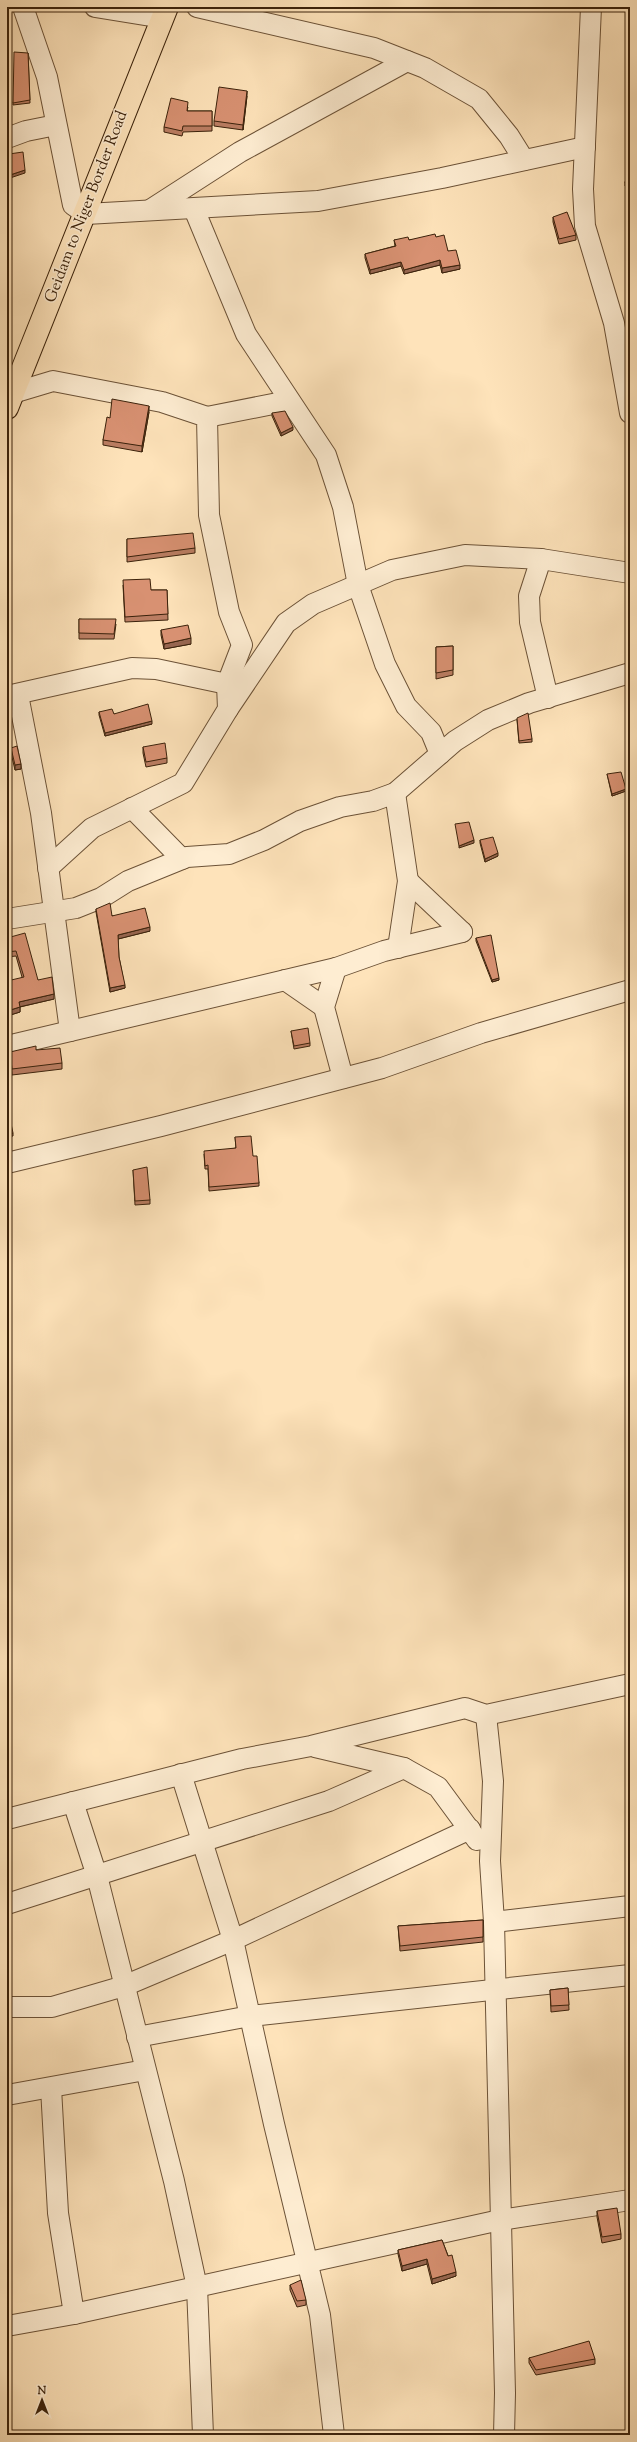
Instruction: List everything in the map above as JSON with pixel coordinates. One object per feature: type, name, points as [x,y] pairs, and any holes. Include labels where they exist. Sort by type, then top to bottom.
[{"type":"main road","name":"Geidam to Niger Border Road","points":[[12,386],[86,214],[135,84],[165,13]]},
{"type":"street","points":[[22,7],[47,77],[73,205],[86,214],[318,201],[585,147]]},
{"type":"street","points":[[95,7],[165,13]]},
{"type":"street","points":[[197,7],[374,48],[426,68],[479,99],[509,136],[524,160]]},
{"type":"street","points":[[591,7],[583,188],[585,226],[614,323],[630,413]]},
{"type":"street","points":[[150,210],[240,152],[407,61]]},
{"type":"street","points":[[7,138],[26,131],[56,125]]},
{"type":"street","points":[[194,209],[246,334],[268,366],[288,401],[326,455],[343,507],[358,585],[385,664],[406,706],[431,732],[440,754]]},
{"type":"street","points":[[12,386],[53,381],[162,402],[188,412],[207,417],[288,401]]},
{"type":"street","points":[[207,417],[209,515],[229,612],[242,645],[227,684],[228,709]]},
{"type":"street","points":[[48,868],[92,828],[183,783],[228,709],[286,623],[312,604],[392,570],[465,556],[541,559],[630,573]]},
{"type":"street","points":[[541,559],[529,596],[530,622],[548,698]]},
{"type":"street","points":[[70,1031],[41,813],[13,695],[132,668],[156,669],[227,684]]},
{"type":"street","points":[[7,919],[76,908],[101,898],[128,881],[182,859],[229,854],[264,840],[300,821],[340,807],[373,801],[395,793],[455,741],[488,720],[529,703],[630,673]]},
{"type":"street","points":[[395,793],[408,881],[398,948]]},
{"type":"street","points":[[132,808],[182,859]]},
{"type":"street","points":[[7,1046],[336,968],[398,948],[462,932],[408,881]]},
{"type":"street","points":[[336,968],[324,1007],[343,1078]]},
{"type":"street","points":[[285,980],[324,1007]]},
{"type":"street","points":[[7,1163],[161,1126],[382,1068],[481,1033],[630,990]]},
{"type":"street","points":[[7,1819],[242,1759],[311,1746],[465,1708],[486,1715],[630,1684]]},
{"type":"street","points":[[486,1715],[493,1781],[490,1861],[494,1922],[494,1991],[505,2393],[504,2435]]},
{"type":"street","points":[[311,1746],[404,1768],[438,1787],[470,1829],[490,1861]]},
{"type":"street","points":[[7,1904],[202,1843],[329,1801],[404,1768]]},
{"type":"street","points":[[181,1774],[233,1940],[320,2315],[334,2435]]},
{"type":"street","points":[[73,1802],[97,1876],[174,2180],[197,2286],[203,2435]]},
{"type":"street","points":[[7,2007],[52,2007],[124,1986],[233,1940],[470,1829]]},
{"type":"street","points":[[494,1922],[630,1906]]},
{"type":"street","points":[[137,2037],[250,2016],[494,1991],[630,1975]]},
{"type":"street","points":[[7,2094],[51,2088],[145,2070]]},
{"type":"street","points":[[51,2088],[58,2213],[74,2314]]},
{"type":"street","points":[[7,2326],[74,2314],[307,2261],[500,2220],[630,2200]]},
{"type":"building","points":[[630,16],[630,33],[628,32]]},
{"type":"building","points":[[14,52],[28,53],[30,100],[13,103]]},
{"type":"building","points":[[219,87],[247,91],[243,125],[214,121]]},
{"type":"building","points":[[171,98],[188,102],[187,111],[212,111],[212,126],[183,126],[182,131],[164,127]]},
{"type":"building","points":[[23,152],[25,170],[10,175],[9,154]]},
{"type":"building","points":[[630,162],[630,184],[625,183]]},
{"type":"building","points":[[567,212],[576,235],[559,239],[553,217]]},
{"type":"building","points":[[435,234],[436,237],[444,235],[448,251],[456,250],[460,265],[442,268],[440,260],[404,270],[401,262],[370,270],[365,254],[396,246],[394,240],[408,237],[409,240]]},
{"type":"building","points":[[112,399],[149,406],[142,446],[103,440],[107,417],[110,418]]},
{"type":"building","points":[[285,411],[293,427],[281,433],[272,413]]},
{"type":"building","points":[[193,533],[195,548],[127,557],[127,539]]},
{"type":"building","points":[[150,579],[151,590],[167,590],[168,614],[125,617],[123,580]]},
{"type":"building","points":[[79,619],[116,619],[114,634],[79,633]]},
{"type":"building","points":[[188,625],[191,638],[164,644],[161,630]]},
{"type":"building","points":[[453,646],[453,670],[436,673],[436,647]]},
{"type":"building","points":[[148,704],[152,721],[105,733],[99,712],[112,709],[114,714]]},
{"type":"building","points":[[528,713],[532,739],[519,741],[517,718]]},
{"type":"building","points":[[165,743],[167,758],[146,762],[143,747]]},
{"type":"building","points":[[17,746],[21,764],[15,765],[11,748]]},
{"type":"building","points":[[621,772],[626,789],[612,794],[607,774]]},
{"type":"building","points":[[469,822],[474,840],[459,846],[455,824]]},
{"type":"building","points":[[493,837],[498,853],[485,859],[480,840]]},
{"type":"building","points":[[110,903],[112,916],[145,908],[150,927],[118,935],[119,957],[125,985],[110,988],[96,909]]},
{"type":"building","points":[[25,933],[38,980],[52,977],[54,994],[19,1002],[20,1007],[7,1011],[7,981],[24,977],[16,951],[7,952],[7,938]]},
{"type":"building","points":[[491,935],[499,978],[492,980],[476,938]]},
{"type":"building","points":[[308,1028],[310,1043],[294,1046],[291,1031]]},
{"type":"building","points":[[36,1046],[36,1050],[60,1048],[62,1063],[12,1069],[10,1052]]},
{"type":"building","points":[[10,1119],[13,1133],[7,1134],[7,1120]]},
{"type":"building","points":[[251,1136],[253,1156],[257,1156],[259,1183],[209,1187],[208,1165],[205,1166],[204,1151],[236,1148],[235,1137]]},
{"type":"building","points":[[147,1167],[150,1200],[135,1201],[133,1170]]},
{"type":"building","points":[[483,1920],[483,1937],[400,1946],[398,1926]]},
{"type":"building","points":[[568,1988],[569,2005],[551,2006],[550,1990]]},
{"type":"building","points":[[617,2208],[621,2234],[602,2237],[597,2211]]},
{"type":"building","points":[[442,2240],[448,2256],[452,2255],[456,2272],[432,2279],[427,2259],[402,2266],[398,2250]]},
{"type":"building","points":[[301,2280],[306,2300],[297,2301],[290,2285]]},
{"type":"building","points":[[589,2341],[595,2359],[536,2370],[529,2358]]}]
